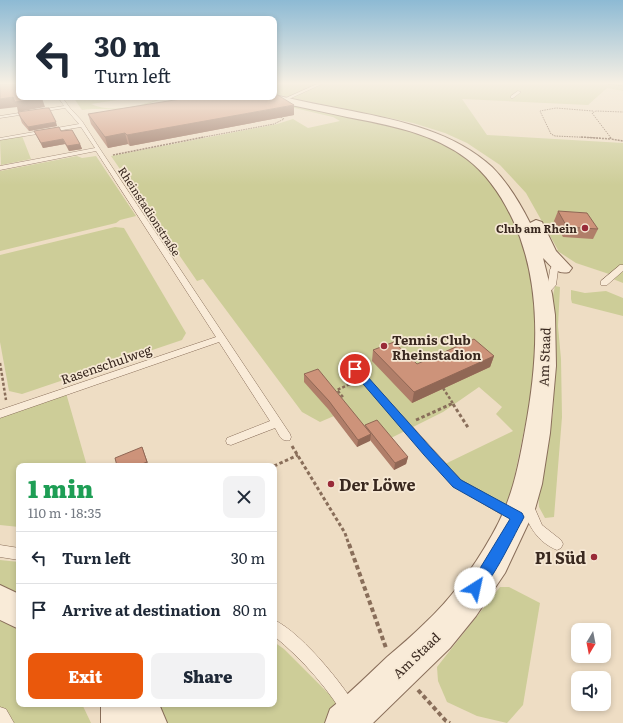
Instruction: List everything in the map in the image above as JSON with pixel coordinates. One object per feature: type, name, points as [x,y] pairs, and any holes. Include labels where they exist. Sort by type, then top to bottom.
[{"type":"street","name":"Am Staad","points":[[352,721],[400,670],[443,630],[468,599],[490,567],[522,507],[540,418],[544,374],[545,317],[542,295],[532,252],[518,213],[500,184],[481,164],[458,148],[424,132],[396,123],[370,118]]},
{"type":"street","points":[[384,118],[409,123],[435,132],[467,147],[492,164],[511,184],[530,213],[548,253],[560,266]]},
{"type":"street","points":[[0,602],[16,610]]},
{"type":"street","points":[[120,707],[120,723]]},
{"type":"street","points":[[132,707],[143,713],[148,723]]},
{"type":"lane","name":"Rheinstadionstraße","points":[[77,118],[83,123],[103,157],[286,436]]},
{"type":"lane","points":[[0,139],[83,123]]},
{"type":"lane","points":[[0,168],[98,149]]},
{"type":"lane","points":[[532,252],[548,253]]},
{"type":"lane","points":[[542,295],[552,285],[554,270],[560,266]]},
{"type":"lane","points":[[604,283],[623,267]]},
{"type":"lane","name":"Rasenschulweg","points":[[4,413],[221,338]]},
{"type":"lane","points":[[355,369],[457,483],[522,507],[539,532],[557,544]]},
{"type":"lane","points":[[231,441],[277,422]]},
{"type":"lane","points":[[0,551],[16,554]]},
{"type":"lane","points":[[277,629],[290,639],[329,680],[352,721]]},
{"type":"lane","points":[[0,715],[6,723]]},
{"type":"path","points":[[103,157],[274,124],[283,120],[284,119],[282,118]]},
{"type":"path","points":[[543,118],[551,134],[555,136],[623,141]]},
{"type":"path","points":[[595,118],[610,139]]},
{"type":"path","points":[[0,363],[4,413]]},
{"type":"path","points":[[343,397],[336,390],[364,379]]},
{"type":"path","points":[[443,388],[469,429]]},
{"type":"path","points":[[404,425],[453,403]]},
{"type":"path","points":[[286,436],[345,533],[389,657],[446,722],[450,723]]},
{"type":"path","points":[[277,465],[298,455]]},
{"type":"green space","points":[[334,118],[361,118],[395,125],[445,143],[490,175],[520,228],[538,295],[536,372],[508,508],[459,481],[445,464],[513,431],[496,414],[502,407],[479,387],[443,412],[387,440],[363,433],[325,405],[334,416],[320,422],[302,412],[203,279],[197,281],[111,156],[277,124],[293,119],[308,128],[340,121]]},
{"type":"green space","name":"Club am Rhein","points":[[388,118],[475,118],[487,135],[623,143],[623,283],[613,279],[615,276],[576,263],[556,250],[558,250],[526,193],[500,165],[467,143],[445,133],[413,123]]},
{"type":"green space","points":[[22,136],[31,159],[1,165],[0,140]]},
{"type":"green space","points":[[77,156],[82,158],[96,156],[136,216],[120,220],[116,223],[0,251],[0,171]]},
{"type":"green space","points":[[115,227],[124,228],[186,333],[182,340],[22,394],[9,391],[0,342],[0,255]]},
{"type":"green space","points":[[555,286],[560,287],[558,326],[561,359],[562,417],[554,517],[545,518],[539,507],[538,491],[553,414],[554,390],[552,300]]},
{"type":"green space","points":[[571,290],[585,293],[606,291],[623,298],[623,316],[572,303]]},
{"type":"green space","points":[[66,393],[86,463],[16,463],[16,527],[0,525],[0,416]]},
{"type":"green space","points":[[0,560],[16,562],[16,594],[0,586]]},
{"type":"green space","points":[[500,587],[509,587],[540,603],[523,705],[507,723],[477,716],[447,702],[438,681],[437,667]]},
{"type":"green space","points":[[0,618],[16,629],[16,707],[83,707],[91,723],[13,723],[0,708]]},
{"type":"green space","points":[[277,644],[284,649],[341,706],[337,723],[148,723],[139,707],[277,707]]},
{"type":"building","points":[[21,118],[54,118],[56,122],[28,127]]},
{"type":"building","points":[[91,118],[223,118],[127,135],[125,133],[105,137]]},
{"type":"building","points":[[59,127],[61,131],[72,130],[80,144],[67,146],[63,139],[41,143],[34,131]]},
{"type":"building","points":[[558,211],[587,213],[598,229],[567,227]]},
{"type":"building","points":[[474,339],[494,356],[414,392],[373,350],[394,342],[417,364]]},
{"type":"building","points":[[318,369],[371,434],[358,440],[329,401],[304,374]]},
{"type":"building","points":[[377,420],[408,457],[395,463],[365,425]]},
{"type":"building","points":[[142,447],[147,462],[116,463],[115,458]]},
{"type":"place","name":"Club am Rhein","points":[[585,228]]},
{"type":"place","name":"Tennis Club Rheinstadion","points":[[384,346]]},
{"type":"place","name":"Der Löwe","points":[[331,484]]},
{"type":"place","name":"P1 Süd","points":[[594,557]]},
{"type":"route","points":[[355,369],[457,483],[518,517],[490,567],[475,588]]}]
